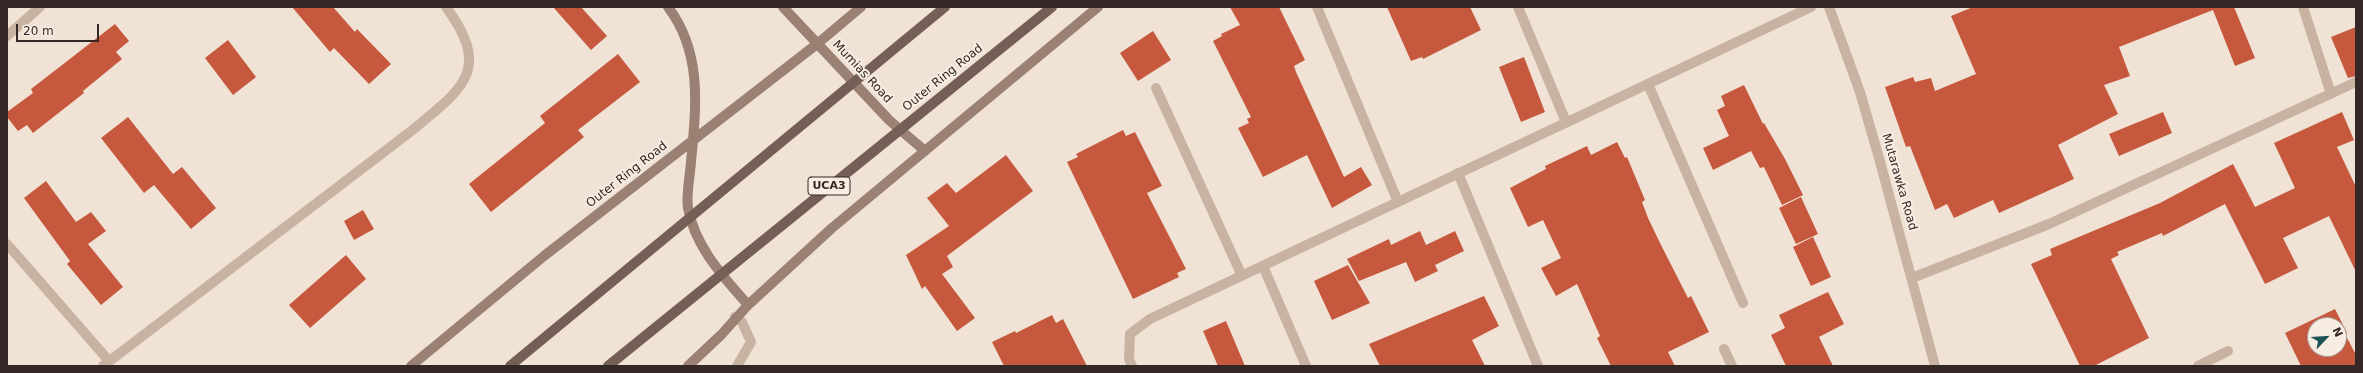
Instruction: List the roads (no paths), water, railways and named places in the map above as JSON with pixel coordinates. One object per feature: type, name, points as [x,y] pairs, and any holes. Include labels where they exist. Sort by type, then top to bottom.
[{"type":"main road","points":[[668,7],[686,38],[694,69],[697,97],[688,206],[692,224],[701,244],[719,271],[748,305]]},
{"type":"main road","name":"Mumias Road","points":[[783,7],[889,120],[925,151]]},
{"type":"main road","name":"Outer Ring Road","points":[[410,366],[544,256],[817,44],[861,7]]},
{"type":"main road","points":[[510,366],[945,7]]},
{"type":"main road","name":"Outer Ring Road","points":[[608,366],[1052,7]]},
{"type":"main road","name":"UCA3","points":[[688,366],[722,335],[735,317],[832,228],[1098,7]]},
{"type":"street","points":[[7,36],[40,7]]},
{"type":"street","points":[[7,244],[106,364],[410,132],[454,95],[468,74],[468,46],[455,20],[446,7]]},
{"type":"street","points":[[1317,7],[1398,202]]},
{"type":"street","points":[[1518,7],[1566,122]]},
{"type":"street","points":[[1132,366],[1129,359],[1130,334],[1150,319],[1811,7]]},
{"type":"street","name":"Mutarawka Road","points":[[1830,7],[1860,92],[1935,366]]},
{"type":"street","points":[[2303,7],[2331,94]]},
{"type":"street","points":[[1912,278],[2049,224],[2356,83]]},
{"type":"street","points":[[1648,84],[1743,303]]},
{"type":"street","points":[[1156,88],[1242,276]]},
{"type":"street","points":[[1458,173],[1538,366]]},
{"type":"street","points":[[1263,266],[1306,366]]},
{"type":"street","points":[[735,317],[742,322],[750,342],[738,366]]},
{"type":"street","points":[[1724,349],[1732,366]]},
{"type":"street","points":[[2198,366],[2228,351]]}]
